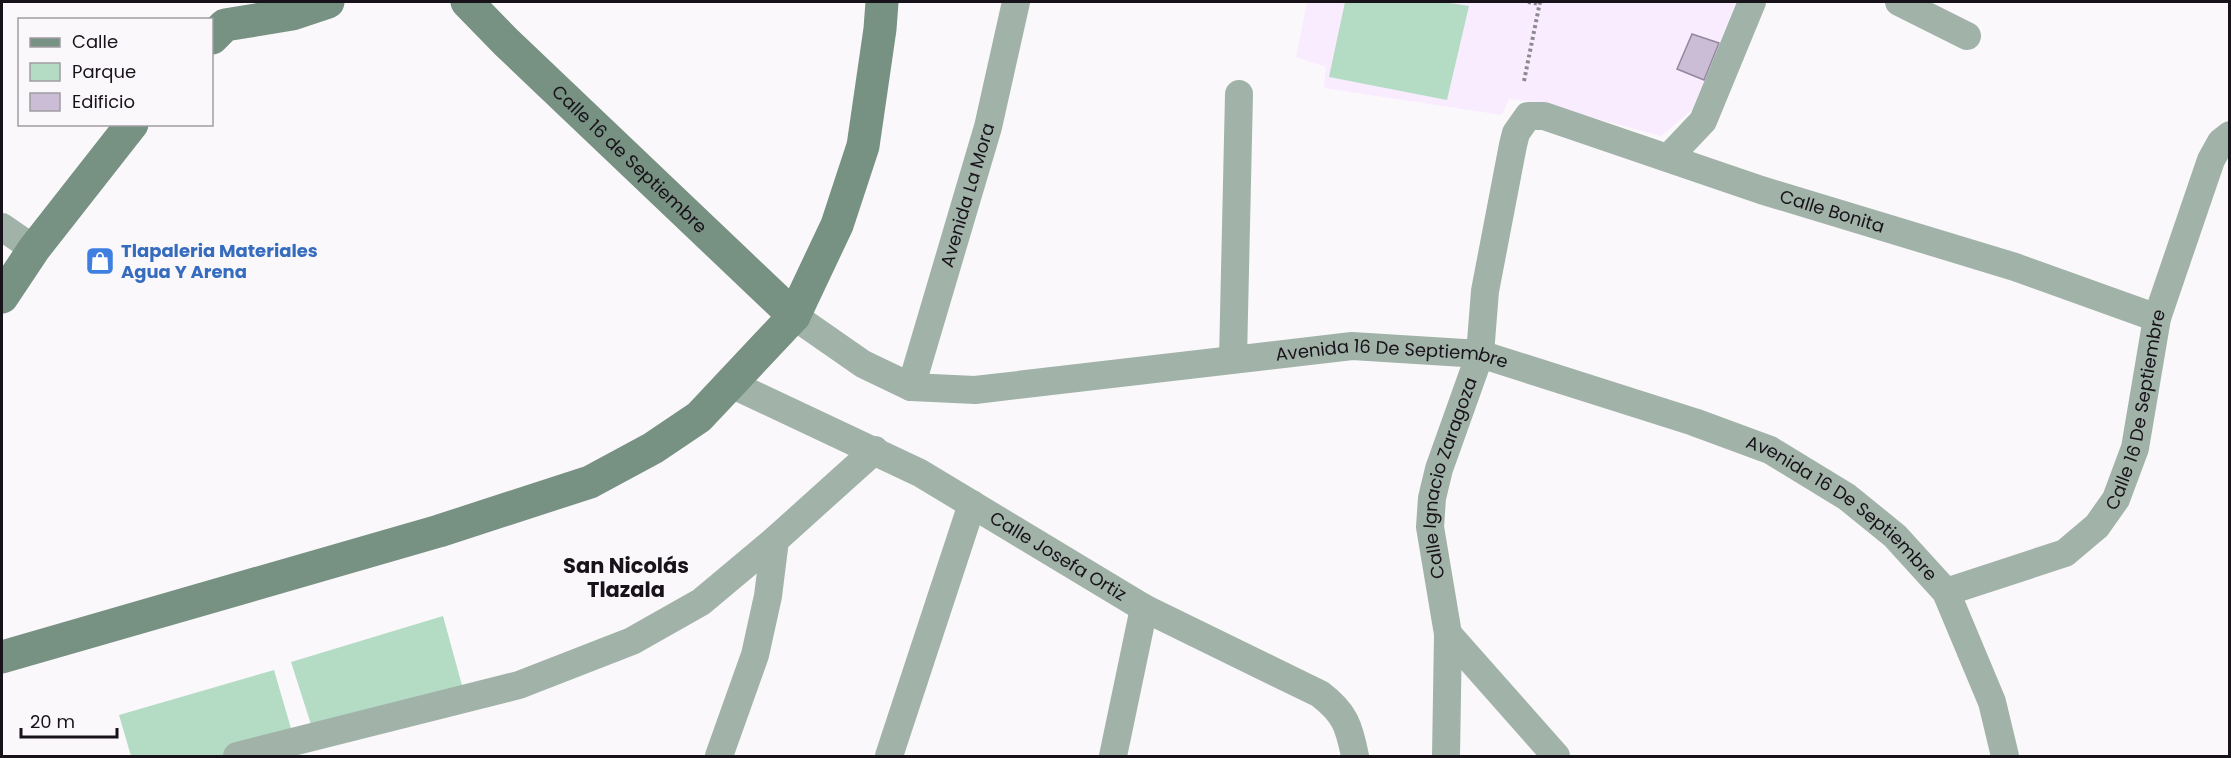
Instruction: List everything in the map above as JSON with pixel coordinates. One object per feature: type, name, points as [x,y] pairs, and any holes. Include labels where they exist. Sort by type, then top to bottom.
[{"type":"main road","points":[[227,21],[292,14],[328,2]]},
{"type":"main road","name":"Calle 16 de Septiembre","points":[[467,2],[506,42],[794,316]]},
{"type":"main road","points":[[2,657],[439,531],[590,482],[653,448],[699,417],[794,316],[837,225],[862,146],[882,2]]},
{"type":"main road","points":[[2,297],[34,249],[130,126]]},
{"type":"street","name":"Avenida La Mora","points":[[911,387],[988,126],[1016,2]]},
{"type":"street","points":[[1668,158],[1703,121],[1752,2]]},
{"type":"street","points":[[1899,2],[1967,36]]},
{"type":"street","points":[[1233,359],[1239,94]]},
{"type":"street","name":"Calle Bonita","points":[[1516,133],[1528,116],[1544,116],[1761,190],[2015,267],[2157,318]]},
{"type":"street","name":"Calle Ignacio Zaragoza","points":[[1446,756],[1448,634],[1430,527],[1432,498],[1439,469],[1480,354],[1485,291],[1516,133]]},
{"type":"street","name":"Calle 16 De Septiembre","points":[[1946,592],[2065,553],[2097,526],[2116,499],[2135,448],[2157,318],[2211,160],[2221,142],[2229,135]]},
{"type":"street","points":[[2,226],[34,249]]},
{"type":"street","name":"Avenida 16 De Septiembre","points":[[794,316],[863,364],[911,387],[975,390],[1352,346],[1480,354],[1694,422],[1770,450],[1847,497],[1894,536],[1946,592]]},
{"type":"street","name":"Calle Josefa Ortiz","points":[[731,384],[920,473],[1144,608],[1320,694],[1336,706],[1344,719],[1355,756]]},
{"type":"street","points":[[237,756],[519,685],[632,641],[700,602],[776,540],[875,450]]},
{"type":"street","points":[[889,756],[972,504]]},
{"type":"street","points":[[719,756],[755,655],[768,596],[776,540]]},
{"type":"street","points":[[1946,592],[1992,702],[2005,756]]},
{"type":"street","points":[[1113,756],[1144,608]]},
{"type":"street","points":[[1448,634],[1556,756]]},
{"type":"path","points":[[1524,81],[1540,3],[1528,2]]},
{"type":"shaded area","points":[[1307,2],[1736,2],[1692,110],[1661,136],[1534,102],[1509,99],[1502,115],[1324,88],[1326,67],[1296,57]]},
{"type":"green space","points":[[1345,2],[1444,2],[1469,6],[1447,100],[1329,77]]},
{"type":"green space","points":[[443,616],[463,689],[315,737],[291,662]]},
{"type":"green space","points":[[274,670],[295,742],[237,756],[131,756],[119,715]]},
{"type":"building","points":[[1692,34],[1719,43],[1704,80],[1677,69]]},
{"type":"place","name":"Tlapaleria Materiales Agua Y Arena","points":[[100,261]]},
{"type":"district","name":"San Nicolás Tlazala","points":[[626,578]]}]
